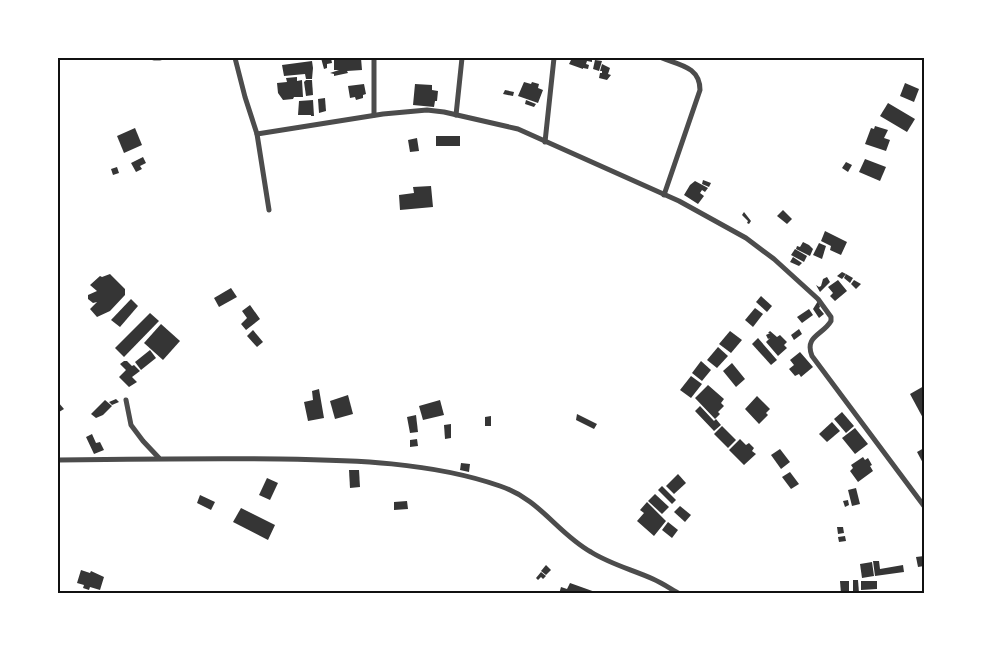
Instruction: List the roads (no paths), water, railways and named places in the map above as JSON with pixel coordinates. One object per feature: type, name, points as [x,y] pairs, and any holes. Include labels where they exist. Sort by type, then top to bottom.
[{"type":"street","points":[[154,58],[160,58]]},
{"type":"street","points":[[236,58],[245,98],[257,134],[269,210]]},
{"type":"street","points":[[374,58],[374,115]]},
{"type":"street","points":[[456,115],[462,58]]},
{"type":"street","points":[[545,142],[554,58]]},
{"type":"street","points":[[662,58],[694,71],[700,80],[700,90],[664,195]]},
{"type":"street","points":[[257,134],[374,115],[427,110],[444,112],[518,129],[703,213],[746,238],[774,259],[818,299],[831,317],[831,321],[812,340],[810,345],[812,356],[924,506]]},
{"type":"street","points":[[126,400],[132,425],[142,441],[159,458]]},
{"type":"street","points":[[58,460],[159,458],[327,460],[404,465],[466,476],[502,486],[528,499],[570,538],[591,552],[655,580],[680,594]]}]
